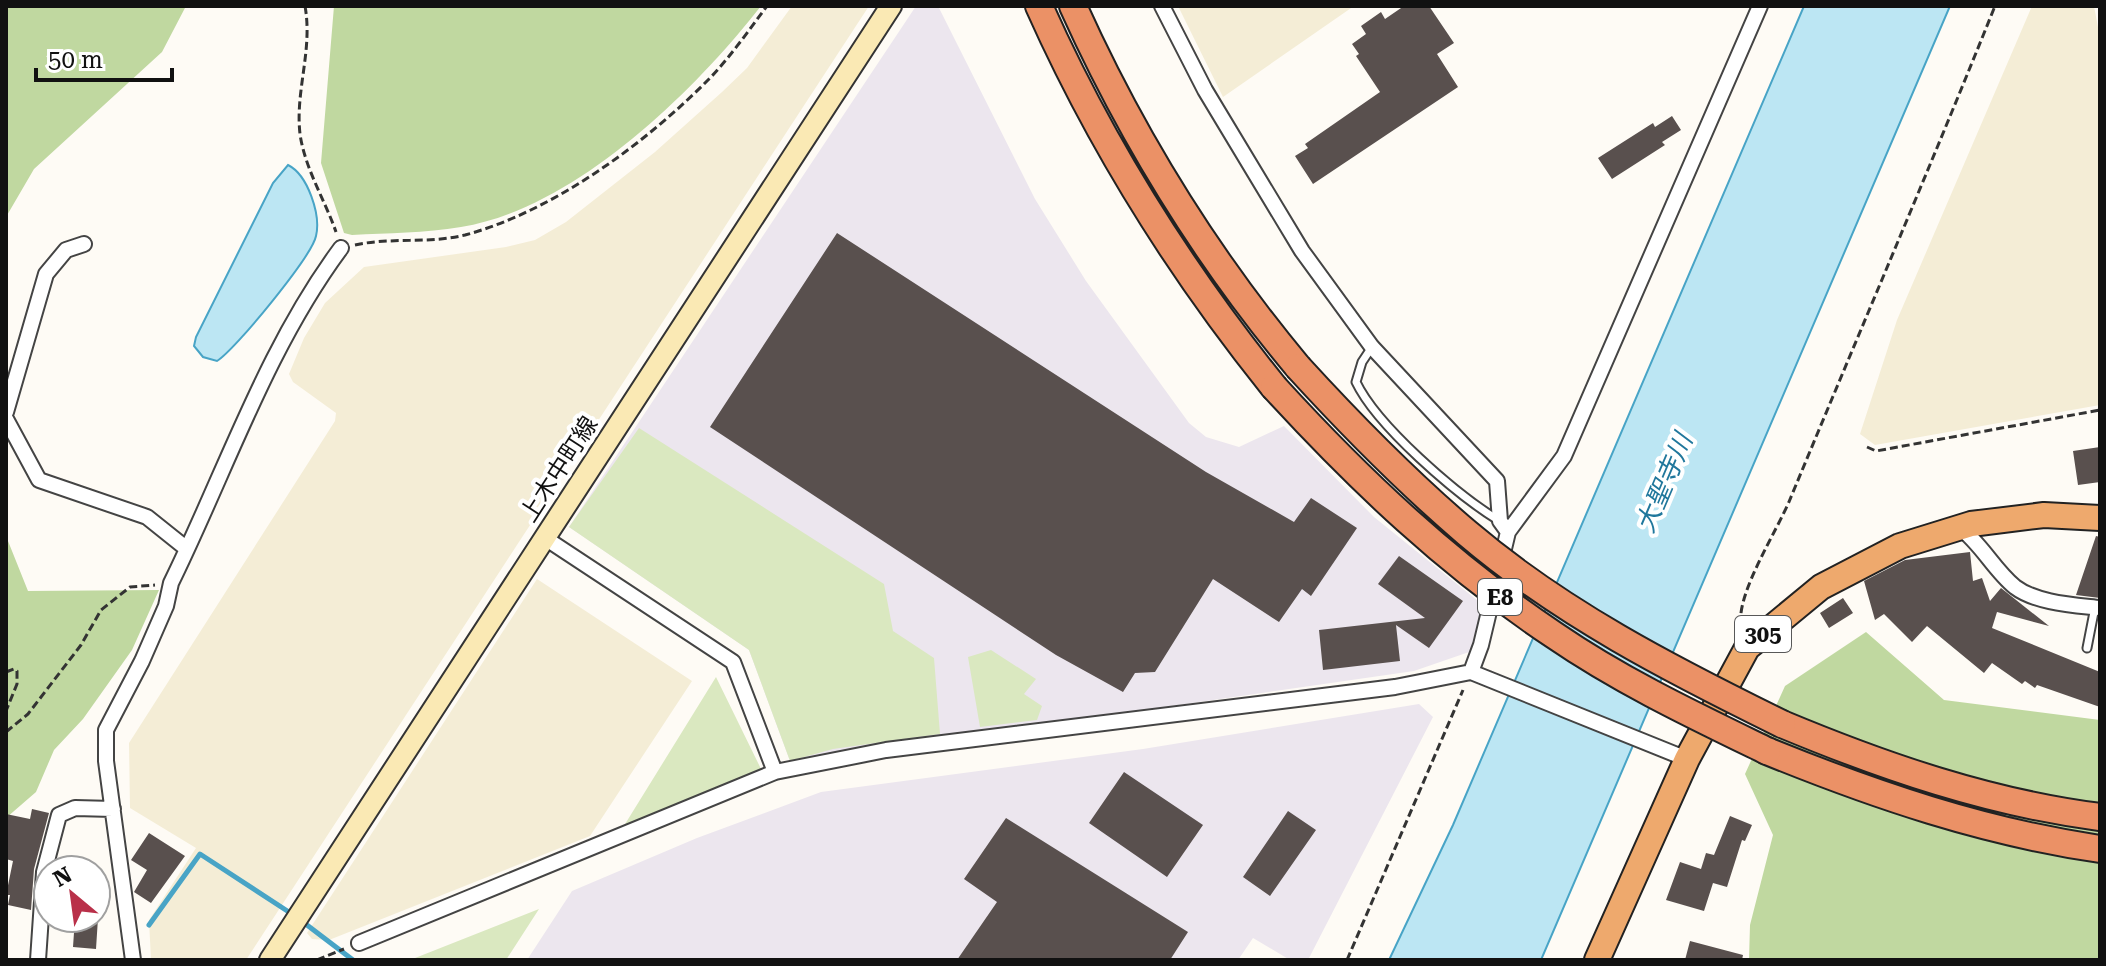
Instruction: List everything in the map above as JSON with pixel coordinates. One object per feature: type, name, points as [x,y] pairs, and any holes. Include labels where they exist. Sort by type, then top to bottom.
[{"type":"highway","name":"E8","points":[[1039,6],[1100,131],[1140,202],[1182,268],[1274,387],[1387,505],[1503,599],[1619,675],[1767,751],[1847,784],[1931,812],[2100,849]]},
{"type":"highway","name":"E8","points":[[1073,6],[1166,185],[1251,311],[1298,367],[1412,484],[1469,534],[1529,579],[1640,651],[1782,724],[1861,757],[1935,781],[2012,801],[2100,817]]},
{"type":"highway","name":"305","points":[[1597,960],[1679,755],[1747,648],[1821,587],[1844,572],[1900,546],[1958,527],[2044,515],[2100,518]]},
{"type":"main road","name":"上木中町線","points":[[270,960],[891,6]]},
{"type":"street","points":[[1162,6],[1205,90],[1302,251],[1372,347],[1497,481],[1504,527],[1481,645],[1471,672]]},
{"type":"street","points":[[1504,527],[1564,456],[1760,6]]},
{"type":"street","points":[[6,412],[46,274],[66,250],[84,244]]},
{"type":"street","points":[[133,960],[106,730],[142,661],[166,606],[171,583],[283,341],[306,299],[341,248]]},
{"type":"street","points":[[6,419],[39,480],[147,517],[187,549]]},
{"type":"street","points":[[1958,527],[1973,538],[2013,586],[2031,597],[2097,607]]},
{"type":"street","points":[[545,538],[733,662],[775,772]]},
{"type":"street","points":[[359,943],[775,772],[886,750],[1395,687],[1471,672],[1679,755]]},
{"type":"street","points":[[38,960],[44,872],[59,815],[75,808],[113,809]]},
{"type":"lane","points":[[1372,347],[1362,362],[1356,382],[1363,398],[1405,443],[1504,527]]},
{"type":"lane","points":[[2087,648],[2097,607]]},
{"type":"path","points":[[305,6],[309,46],[300,133],[305,157],[341,248]]},
{"type":"path","points":[[361,244],[463,235],[531,211],[562,194],[653,129],[711,76],[767,6]]},
{"type":"path","points":[[1747,648],[1740,622],[1741,601],[1783,516],[1852,355],[1995,6]]},
{"type":"path","points":[[1867,447],[1876,451],[2100,410]]},
{"type":"path","points":[[6,732],[28,714],[81,645],[101,610],[130,587],[171,583]]},
{"type":"path","points":[[6,672],[17,671],[17,684],[6,711]]},
{"type":"path","points":[[1347,960],[1471,672]]},
{"type":"path","points":[[317,960],[359,943]]},
{"type":"shaded area","points":[[792,6],[869,6],[246,960],[151,960],[149,920],[196,848],[130,808],[129,743],[335,421],[336,413],[293,382],[289,374],[304,338],[325,303],[364,267],[506,247],[535,240],[566,222],[655,152],[722,92],[747,68]]},
{"type":"shaded area","points":[[916,6],[938,6],[1035,199],[1086,281],[1189,423],[1206,437],[1239,447],[1284,426],[1374,517],[1483,605],[1472,651],[1414,671],[790,761],[749,650],[569,527]]},
{"type":"shaded area","points":[[1178,6],[1354,6],[1223,97]]},
{"type":"shaded area","points":[[2032,6],[2094,6],[2100,38],[2100,405],[1875,445],[1860,434],[1897,320]]},
{"type":"shaded area","points":[[537,579],[692,681],[590,836],[329,940],[312,939],[307,933]]},
{"type":"shaded area","points":[[1419,704],[1433,717],[1308,960],[1290,960],[1253,938],[1238,960],[527,960],[572,891],[697,838],[821,792],[1143,749]]},
{"type":"green space","points":[[6,6],[186,6],[162,52],[34,169],[6,217]]},
{"type":"green space","points":[[334,6],[761,6],[701,75],[666,109],[588,172],[546,197],[504,216],[461,227],[352,235],[344,233],[321,163]]},
{"type":"green space","points":[[639,428],[884,584],[893,631],[934,658],[940,734],[833,749],[790,761],[749,650],[569,527]]},
{"type":"green space","points":[[6,536],[28,591],[159,590],[132,650],[83,719],[54,750],[36,792],[6,818]]},
{"type":"green space","points":[[1866,632],[1944,700],[2100,720],[2100,960],[1749,960],[1750,925],[1773,835],[1745,774],[1785,686]]},
{"type":"green space","points":[[991,650],[1036,679],[1024,694],[1042,706],[1037,720],[980,727],[968,657]]},
{"type":"green space","points":[[716,677],[762,771],[622,829]]},
{"type":"green space","points":[[539,909],[506,960],[410,960]]},
{"type":"water","name":"大聖寺川","points":[[1804,6],[1950,6],[1541,960],[1389,960],[1453,825]]},
{"type":"water","points":[[288,165],[302,177],[311,196],[317,217],[316,236],[272,302],[240,340],[217,361],[203,357],[194,346],[196,337],[273,183]]},
{"type":"building","points":[[1404,6],[1429,6],[1454,43],[1437,54],[1458,87],[1313,184],[1295,156],[1308,148],[1305,144],[1380,92],[1356,56],[1359,54],[1352,44],[1366,34],[1361,26],[1381,12],[1385,19]]},
{"type":"building","points":[[1672,116],[1681,130],[1662,142],[1665,145],[1612,179],[1598,158],[1653,123],[1655,127]]},
{"type":"building","points":[[837,233],[1206,472],[1294,522],[1311,498],[1357,528],[1311,596],[1302,589],[1279,622],[1213,579],[1155,672],[1135,673],[1123,692],[1056,655],[710,427]]},
{"type":"building","points":[[2100,447],[2100,482],[2078,485],[2073,451]]},
{"type":"building","points":[[2096,536],[2100,537],[2100,598],[2076,595]]},
{"type":"building","points":[[1970,552],[1973,581],[1982,578],[1990,601],[2001,588],[2049,626],[1997,612],[1992,628],[2100,672],[2100,707],[2037,685],[2035,688],[2025,681],[2022,684],[1992,663],[1984,673],[1927,626],[1912,642],[1884,614],[1875,620],[1864,581],[1905,560]]},
{"type":"building","points":[[1399,556],[1463,601],[1429,648],[1396,625],[1400,661],[1323,670],[1319,630],[1425,618],[1378,584]]},
{"type":"building","points":[[1843,598],[1853,613],[1829,628],[1820,613]]},
{"type":"building","points":[[1124,772],[1203,825],[1167,877],[1089,823]]},
{"type":"building","points":[[32,809],[49,813],[38,854],[32,854],[31,910],[8,905],[10,895],[6,895],[13,861],[6,859],[6,814],[30,819]]},
{"type":"building","points":[[1288,811],[1316,830],[1270,896],[1243,877]]},
{"type":"building","points":[[1730,816],[1752,825],[1745,841],[1742,840],[1727,887],[1713,883],[1704,911],[1666,900],[1680,862],[1701,869],[1706,853],[1714,855]]},
{"type":"building","points":[[1006,818],[1188,932],[1170,960],[957,960],[997,902],[964,879]]},
{"type":"building","points":[[149,833],[185,856],[151,903],[134,892],[147,870],[131,860]]},
{"type":"building","points":[[74,934],[97,934],[96,949],[73,947]]},
{"type":"building","points":[[1690,941],[1743,955],[1742,960],[1685,960]]},
{"type":"waterway","points":[[149,925],[200,854],[295,916]]},
{"type":"waterway","points":[[303,922],[353,960]]}]
